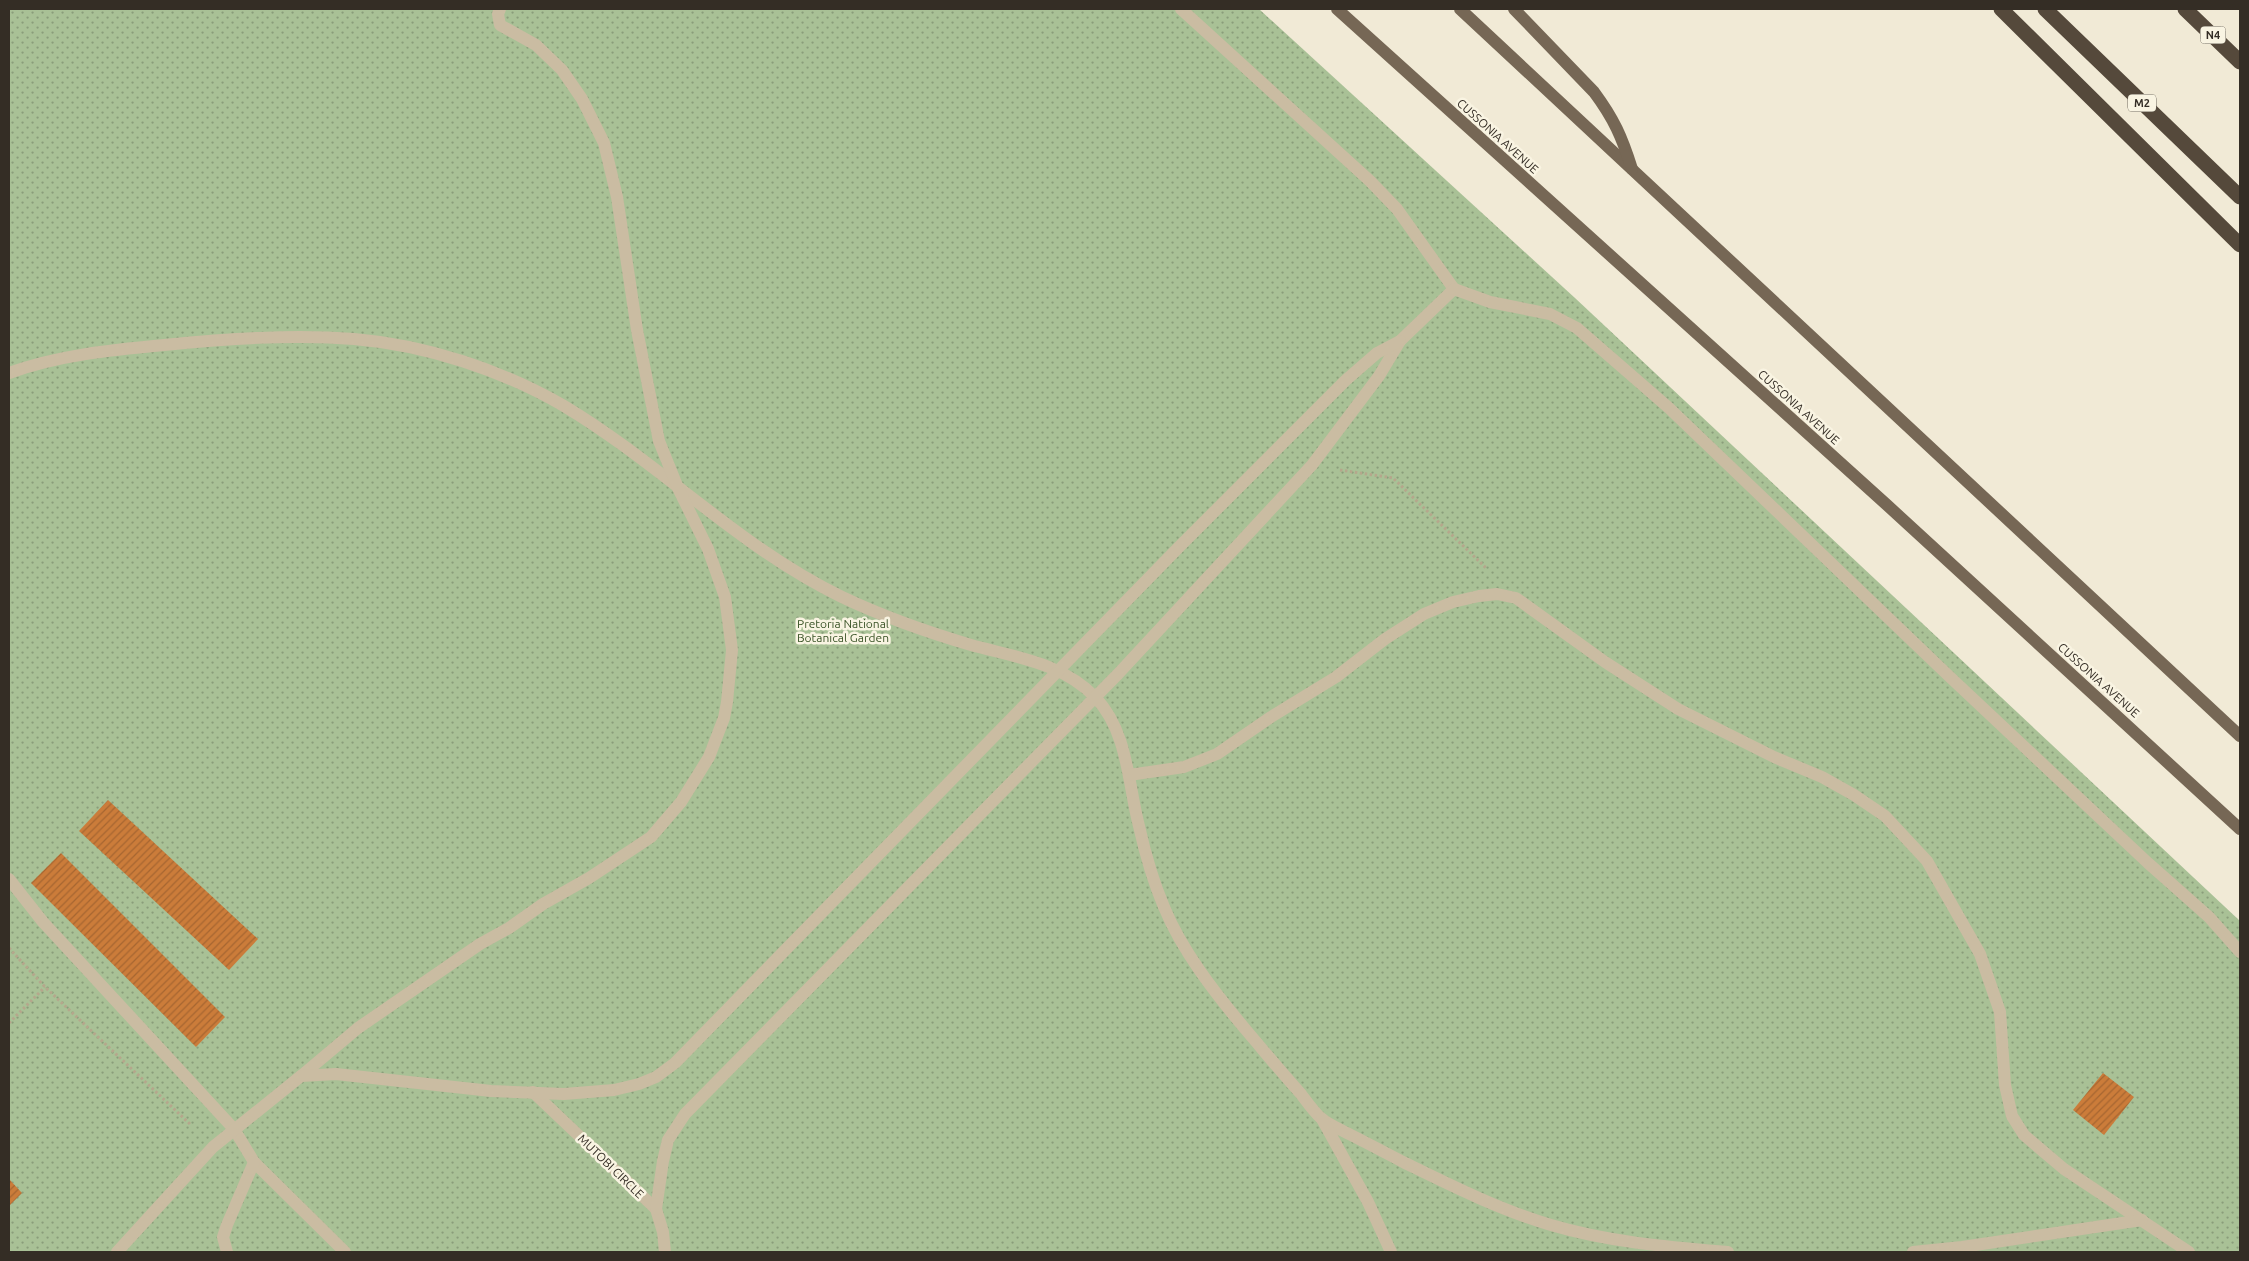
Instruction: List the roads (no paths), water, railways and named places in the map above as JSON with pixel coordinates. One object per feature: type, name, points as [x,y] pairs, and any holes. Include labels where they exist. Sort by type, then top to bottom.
[{"type":"highway","points":[[2001,9],[2240,245]]},
{"type":"highway","name":"M2","points":[[2045,9],[2240,197]]},
{"type":"highway","name":"N4","points":[[2185,9],[2240,62]]},
{"type":"main road","name":"CUSSONIA AVENUE","points":[[1337,9],[1887,505],[2240,829]]},
{"type":"main road","points":[[1460,9],[2240,736]]},
{"type":"main road","points":[[1514,9],[1582,78],[1604,106],[1621,133],[1632,171]]},
{"type":"lane","points":[[117,1252],[212,1147],[358,1028],[480,944],[510,928],[543,904],[651,837],[681,802],[709,757],[724,718],[732,650],[728,615],[721,583],[699,528],[678,488],[659,441],[636,330],[618,196],[604,143],[582,99],[562,70],[536,45],[500,26],[498,14],[500,9]]},
{"type":"lane","points":[[1181,9],[1370,181],[1397,209],[1454,289],[1490,302],[1550,314],[1577,328],[1669,408],[1958,684],[2148,863],[2209,917],[2240,952]]},
{"type":"lane","points":[[656,1209],[662,1162],[668,1140],[685,1114],[1096,698],[1312,465],[1379,376],[1400,341],[1454,289]]},
{"type":"lane","points":[[9,374],[35,364],[102,351],[203,341],[310,338],[356,339],[403,346],[456,360],[522,383],[565,407],[776,559],[843,598],[916,627],[1060,670],[1096,698],[1109,717],[1119,737],[1146,854],[1164,906],[1176,933],[1226,1005],[1322,1119],[1368,1202],[1391,1252]]},
{"type":"lane","points":[[301,1076],[336,1074],[491,1091],[564,1094],[614,1090],[656,1077],[675,1063],[1180,546],[1346,380],[1377,353],[1400,341]]},
{"type":"lane","points":[[1129,775],[1184,767],[1217,754],[1271,717],[1329,682],[1385,639],[1424,614],[1453,602],[1479,596],[1497,594],[1516,598],[1605,662],[1678,709],[1774,757],[1822,777],[1854,795],[1885,816],[1927,862],[1980,954],[2000,1012],[2005,1085],[2012,1116],[2024,1135],[2064,1168],[2189,1252]]},
{"type":"lane","points":[[9,879],[43,922],[127,1010],[234,1129],[254,1162],[345,1252]]},
{"type":"lane","name":"MUTOBI CIRCLE","points":[[533,1092],[656,1209],[663,1232],[665,1252]]},
{"type":"lane","points":[[1322,1119],[1386,1153],[1478,1197],[1553,1226],[1606,1238],[1672,1248],[1728,1252]]},
{"type":"lane","points":[[227,1252],[223,1237],[254,1162]]},
{"type":"lane","points":[[1913,1252],[1962,1247],[2142,1220]]},
{"type":"park label","name":"Pretoria National Botanical Garden","points":[[843,630]]}]
